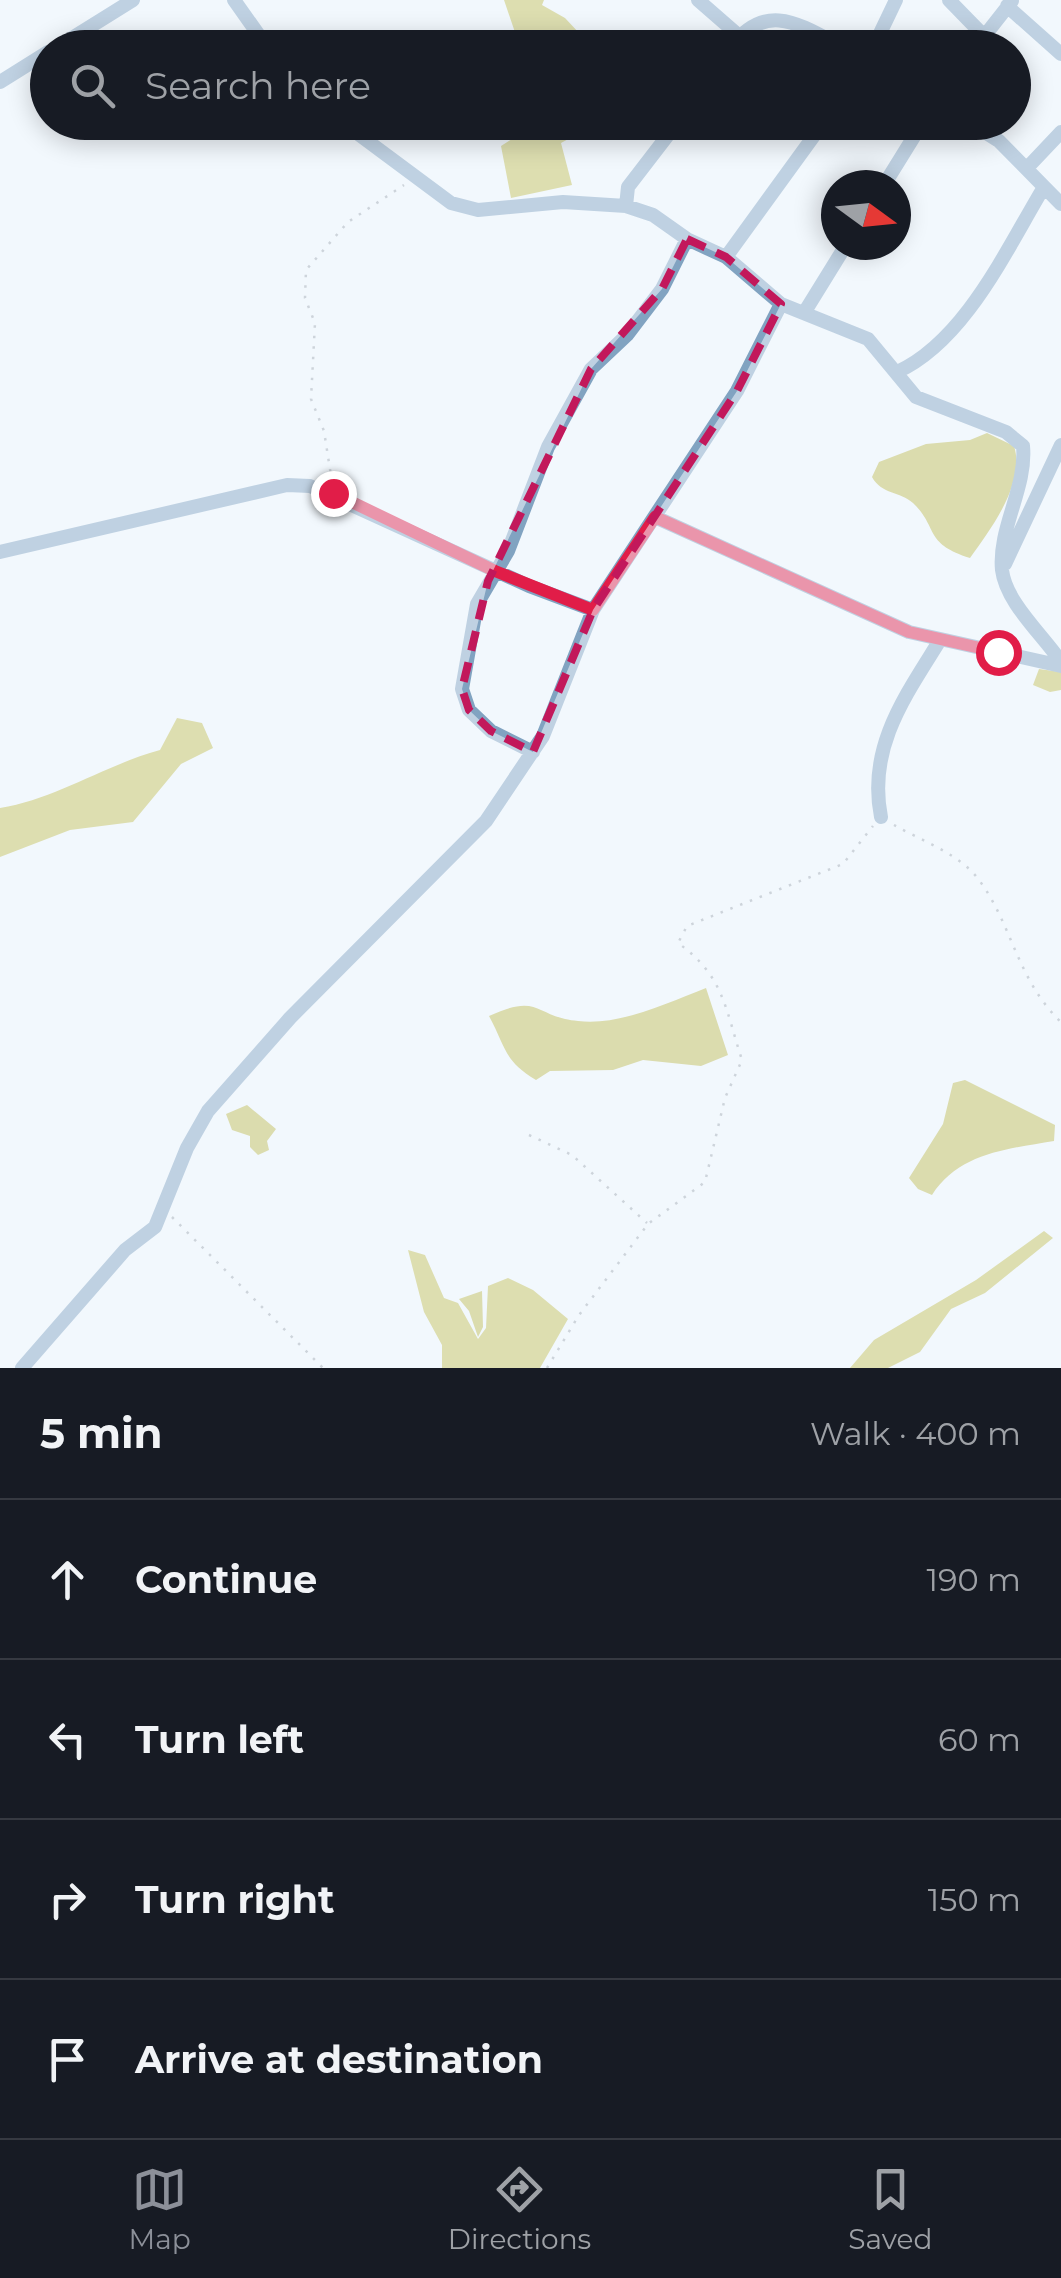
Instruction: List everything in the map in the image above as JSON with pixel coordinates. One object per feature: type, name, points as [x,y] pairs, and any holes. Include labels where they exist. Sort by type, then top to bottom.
[{"type":"street","points":[[85,30],[133,0]]},
{"type":"street","points":[[234,0],[255,30]]},
{"type":"street","points":[[698,0],[724,30]]},
{"type":"street","points":[[882,30],[896,0]]},
{"type":"street","points":[[949,0],[970,30]]},
{"type":"street","points":[[989,30],[1010,3],[1061,54]]},
{"type":"street","points":[[747,30],[764,14],[778,13],[810,30]]},
{"type":"street","points":[[0,82],[30,63]]},
{"type":"street","points":[[1027,168],[1061,132]]},
{"type":"street","points":[[365,140],[451,202],[478,210],[563,202],[626,206],[653,215],[687,239],[726,257],[781,304],[868,338],[916,397],[1006,432],[1023,446],[1025,467],[1002,568],[1014,599],[1061,664]]},
{"type":"street","points":[[626,206],[628,188],[664,140]]},
{"type":"street","points":[[726,257],[811,140]]},
{"type":"street","points":[[893,170],[911,140]]},
{"type":"street","points":[[998,140],[1061,204]]},
{"type":"street","points":[[896,372],[932,352],[981,287],[1044,187]]},
{"type":"street","points":[[533,752],[492,731],[469,710],[462,689],[478,604],[508,552],[548,448],[591,369],[627,335],[662,290],[687,239]]},
{"type":"street","points":[[804,312],[837,260]]},
{"type":"street","points":[[22,1368],[125,1250],[156,1227],[187,1148],[208,1111],[290,1018],[473,838],[533,752],[593,610],[737,390],[781,304]]},
{"type":"street","points":[[1002,568],[1061,446]]},
{"type":"street","points":[[0,552],[287,485],[310,486],[333,493],[495,571],[593,610]]},
{"type":"street","points":[[655,517],[877,619],[940,640],[1061,664]]},
{"type":"street","points":[[880,816],[876,794],[879,767],[904,690],[940,640]]},
{"type":"path","points":[[333,493],[324,431],[311,398],[315,323],[305,298],[306,270],[348,222],[403,187],[410,176]]},
{"type":"path","points":[[548,1368],[578,1315],[648,1224],[705,1182],[725,1098],[742,1060],[716,980],[706,963],[678,943],[687,926],[843,864],[880,816],[954,856],[980,880],[1042,1004],[1061,1022]]},
{"type":"path","points":[[530,1136],[572,1155],[648,1224]]},
{"type":"path","points":[[164,1208],[323,1368]]},
{"type":"highlighted area","points":[[687,239],[726,257],[781,304],[737,391],[593,610],[533,752],[491,731],[469,710],[462,689],[488,581],[591,369],[662,289]]},
{"type":"shaded area","points":[[504,0],[544,0],[542,5],[565,18],[576,30],[514,30]]},
{"type":"shaded area","points":[[510,140],[566,140],[561,143],[572,185],[511,198],[501,146]]},
{"type":"shaded area","points":[[987,433],[1014,446],[1015,475],[1004,505],[970,558],[945,547],[913,503],[881,487],[872,477],[879,462],[926,444],[970,440]]},
{"type":"shaded area","points":[[1039,669],[1061,672],[1061,690],[1050,692],[1033,685]]},
{"type":"shaded area","points":[[177,718],[202,723],[213,748],[181,764],[133,822],[70,830],[0,857],[0,808],[41,797],[160,750]]},
{"type":"shaded area","points":[[706,988],[728,1055],[701,1066],[643,1060],[613,1070],[550,1071],[536,1080],[511,1059],[489,1016],[528,1006],[564,1019],[610,1020]]},
{"type":"shaded area","points":[[965,1080],[1055,1125],[1054,1141],[970,1162],[943,1181],[932,1195],[918,1189],[909,1178],[943,1124],[953,1083]]},
{"type":"shaded area","points":[[247,1105],[276,1129],[267,1141],[269,1150],[258,1155],[250,1147],[250,1136],[232,1130],[226,1114]]},
{"type":"shaded area","points":[[1044,1231],[1053,1238],[985,1293],[951,1309],[920,1352],[888,1368],[850,1368],[874,1340],[976,1280]]},
{"type":"shaded area","points":[[408,1250],[425,1255],[444,1298],[458,1303],[478,1339],[486,1328],[488,1286],[508,1278],[533,1290],[568,1319],[540,1368],[442,1368],[442,1345],[424,1312]]},
{"type":"shaded area","points":[[482,1291],[483,1327],[478,1337],[469,1311],[459,1299]]},
{"type":"route","points":[[333,493],[528,586],[593,610],[655,517],[909,632],[998,652]]}]
